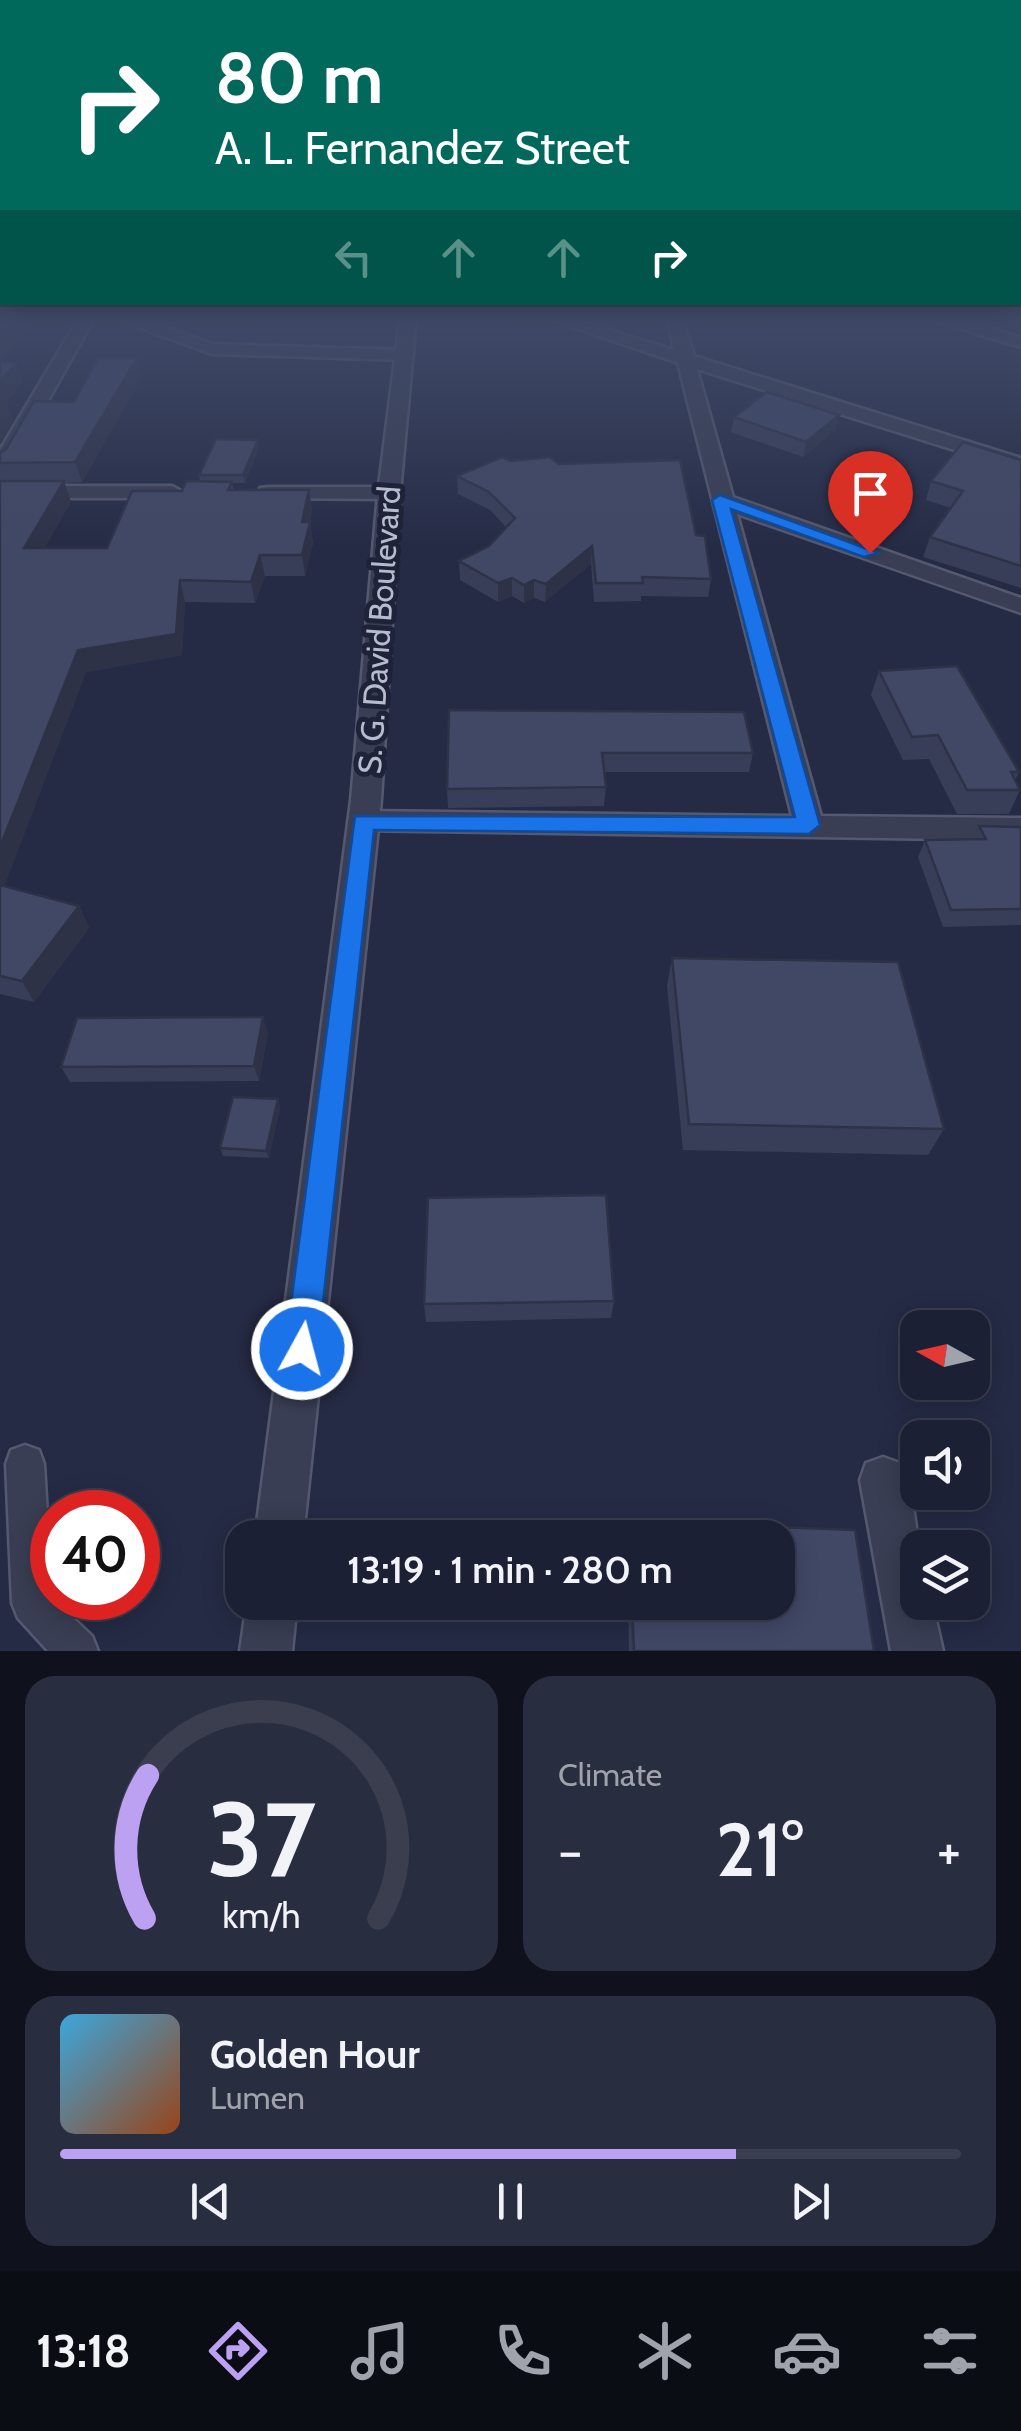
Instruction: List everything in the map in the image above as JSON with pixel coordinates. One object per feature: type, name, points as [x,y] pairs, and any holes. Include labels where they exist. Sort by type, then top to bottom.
[{"type":"street","points":[[0,468],[42,396]]},
{"type":"street","name":"S. G. David Boulevard","points":[[281,1520],[364,822],[400,396]]},
{"type":"street","points":[[695,396],[809,825]]},
{"type":"street","points":[[802,396],[1021,465]]},
{"type":"street","points":[[0,492],[194,492]]},
{"type":"street","points":[[253,492],[389,493]]},
{"type":"street","points":[[720,500],[1021,606]]},
{"type":"street","points":[[364,822],[1021,830]]},
{"type":"street","points":[[883,1480],[917,1651]]},
{"type":"street","points":[[266,1651],[270,1620]]},
{"type":"lane","points":[[25,1464],[32,1603],[77,1651]]},
{"type":"building","points":[[77,396],[114,396],[75,462],[0,463],[0,453],[34,401],[74,402]]},
{"type":"building","points":[[762,396],[780,396],[839,415],[806,442],[734,417]]},
{"type":"building","points":[[216,439],[258,440],[243,475],[199,475]]},
{"type":"building","points":[[963,442],[1021,460],[1021,566],[930,537],[963,491],[931,481]]},
{"type":"building","points":[[502,457],[511,461],[550,457],[559,464],[680,460],[696,535],[705,536],[711,579],[642,577],[643,583],[596,583],[592,546],[546,584],[534,580],[524,585],[512,578],[498,583],[459,561],[489,546],[515,518],[489,492],[457,476]]},
{"type":"building","points":[[0,481],[64,481],[24,548],[107,548],[132,491],[182,491],[186,481],[232,482],[228,490],[309,490],[302,522],[310,522],[302,555],[260,555],[251,582],[180,580],[176,634],[78,650],[0,847]]},
{"type":"building","points":[[957,666],[1019,772],[1011,772],[1020,790],[967,790],[938,735],[912,737],[879,671]]},
{"type":"building","points":[[449,710],[744,712],[753,753],[602,753],[606,787],[447,789]]},
{"type":"building","points":[[979,826],[1021,827],[1021,909],[951,910],[925,840],[986,839]]},
{"type":"building","points":[[0,885],[79,906],[22,981],[0,976]]},
{"type":"building","points":[[672,958],[898,962],[944,1129],[689,1124]]},
{"type":"building","points":[[263,1017],[254,1066],[61,1067],[77,1018]]},
{"type":"building","points":[[233,1097],[278,1099],[266,1151],[220,1148]]},
{"type":"building","points":[[606,1195],[614,1301],[424,1304],[428,1198]]},
{"type":"building","points":[[795,1528],[855,1530],[874,1651],[634,1651],[633,1620],[795,1620]]},
{"type":"route","points":[[302,1349],[364,822],[809,825],[720,500],[870,553]]}]
